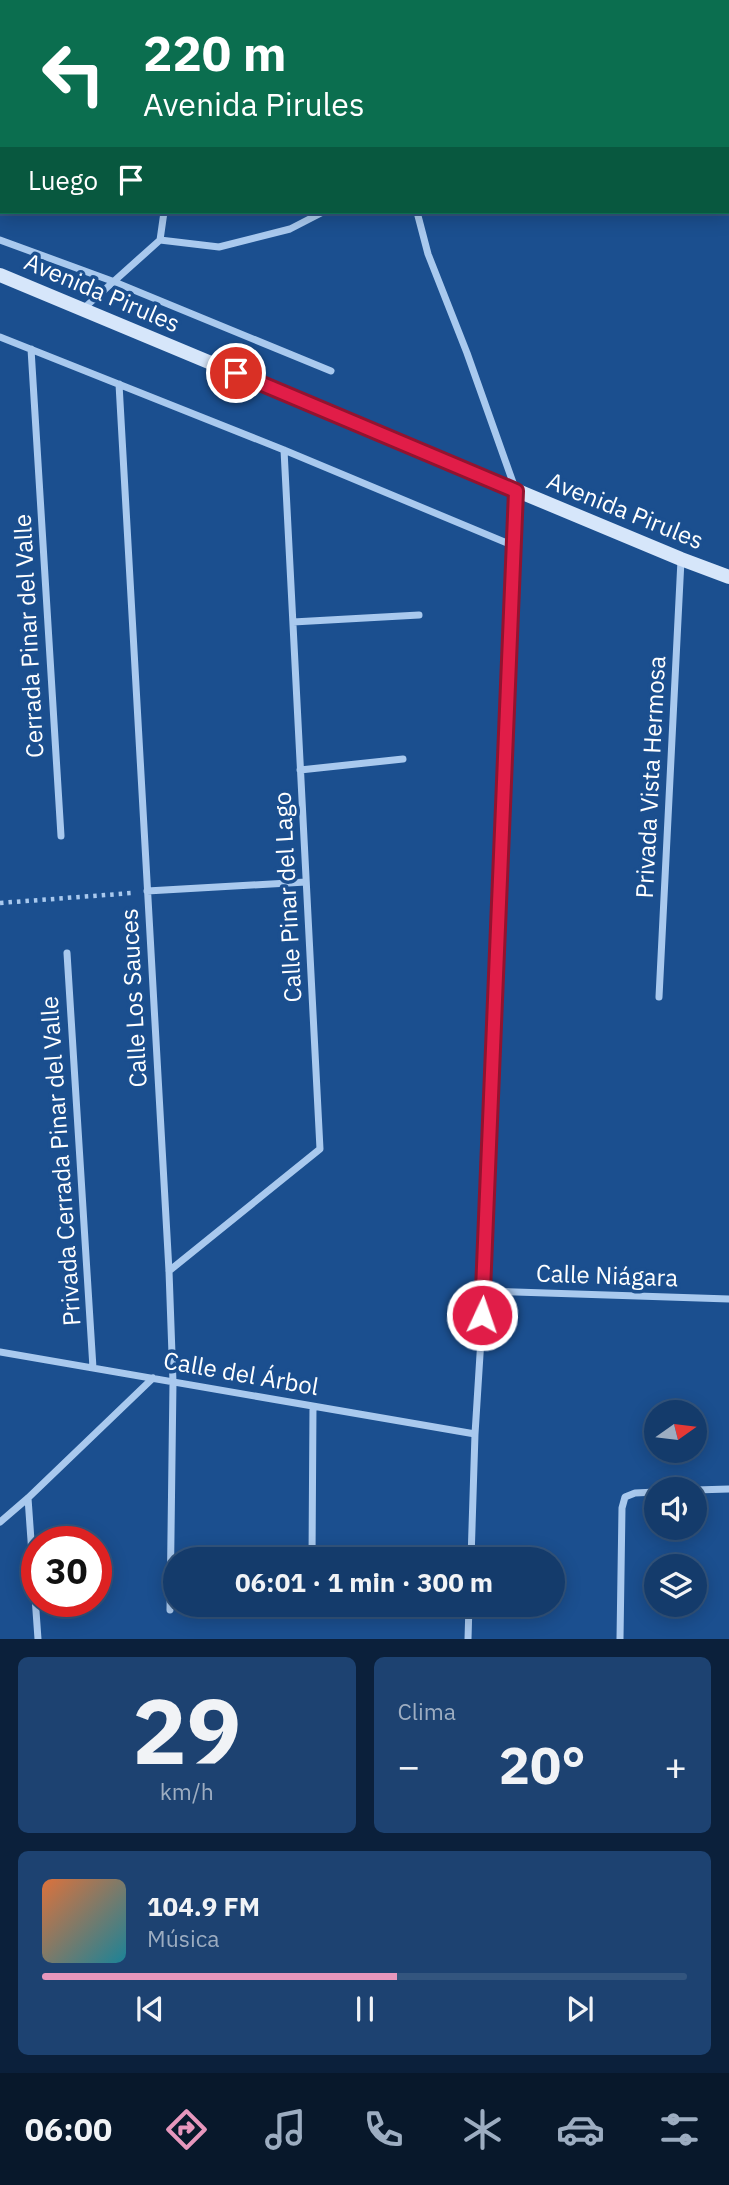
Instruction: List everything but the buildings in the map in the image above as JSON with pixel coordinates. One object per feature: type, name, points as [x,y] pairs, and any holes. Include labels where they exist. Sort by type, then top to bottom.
[{"type":"street","points":[[83,309],[160,240],[164,214]]},
{"type":"street","points":[[160,240],[219,247],[290,229],[319,214]]},
{"type":"street","points":[[418,214],[428,254],[467,353],[516,491],[471,1547]]},
{"type":"street","points":[[0,240],[112,281],[331,371]]},
{"type":"street","name":"Avenida Pirules","points":[[0,275],[729,577]]},
{"type":"street","points":[[0,337],[514,545]]},
{"type":"street","name":"Cerrada Pinar del Valle","points":[[31,349],[61,836]]},
{"type":"street","name":"Calle Los Sauces","points":[[119,384],[169,1271],[173,1381],[171,1547]]},
{"type":"street","name":"Calle Pinar del Lago","points":[[169,1271],[320,1149],[284,450]]},
{"type":"street","name":"Privada Vista Hermosa","points":[[659,997],[681,559]]},
{"type":"street","points":[[293,622],[419,615]]},
{"type":"street","points":[[300,770],[402,759]]},
{"type":"street","points":[[147,891],[306,882]]},
{"type":"street","name":"Privada Cerrada Pinar del Valle","points":[[67,953],[93,1368]]},
{"type":"street","name":"Calle Niágara","points":[[484,1291],[729,1299]]},
{"type":"street","name":"Calle del Árbol","points":[[0,1352],[475,1434]]},
{"type":"street","points":[[0,1522],[153,1378]]},
{"type":"street","points":[[312,1547],[313,1406]]},
{"type":"street","points":[[707,1490],[729,1489]]},
{"type":"street","points":[[620,1639],[622,1508],[625,1497],[644,1493]]},
{"type":"street","points":[[28,1498],[38,1639]]},
{"type":"street","points":[[468,1639],[469,1617]]},
{"type":"path","points":[[0,903],[147,891]]},
{"type":"route","points":[[236,373],[516,491],[482,1315]]}]
